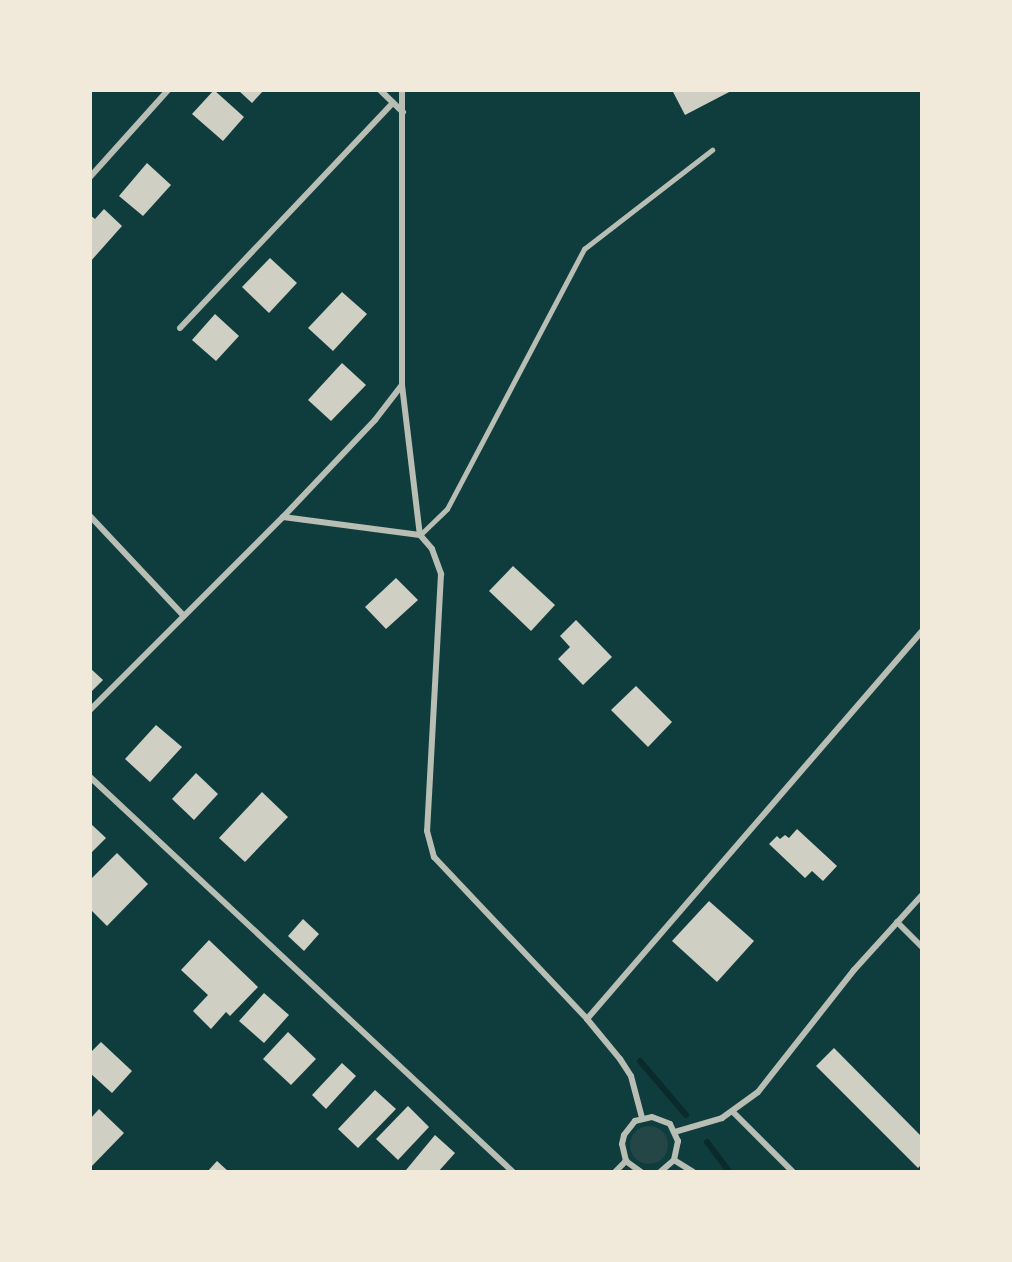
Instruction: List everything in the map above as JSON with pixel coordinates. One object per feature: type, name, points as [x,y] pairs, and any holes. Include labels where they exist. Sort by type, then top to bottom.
[{"type":"street","points":[[90,177],[168,90]]},
{"type":"street","points":[[380,90],[404,113]]},
{"type":"street","points":[[402,90],[404,113],[402,385],[420,536],[432,549],[441,574],[427,831],[434,857],[586,1019],[631,1076],[642,1118]]},
{"type":"street","points":[[180,328],[393,103]]},
{"type":"street","points":[[90,710],[283,517],[375,420],[402,385]]},
{"type":"street","points":[[90,516],[184,616]]},
{"type":"street","points":[[283,517],[420,536]]},
{"type":"street","points":[[586,1019],[922,631]]},
{"type":"street","points":[[90,777],[513,1172]]},
{"type":"street","points":[[675,1132],[706,1125],[733,1112],[758,1092],[854,970],[922,895]]},
{"type":"street","points":[[897,922],[922,947]]},
{"type":"street","points":[[733,1112],[793,1172]]},
{"type":"street","points":[[641,1172],[626,1161],[622,1144],[624,1135],[634,1121],[642,1118],[662,1119],[675,1132],[678,1141],[674,1160],[660,1172]]},
{"type":"street","points":[[674,1160],[693,1172]]},
{"type":"street","points":[[615,1172],[626,1161]]},
{"type":"lane","points":[[420,536],[447,509],[584,249],[712,150]]},
{"type":"shaded area","points":[[649,1126],[662,1132],[668,1145],[662,1158],[649,1164],[636,1158],[630,1145],[636,1132]]},
{"type":"building","points":[[214,90],[244,117],[223,141],[192,114]]},
{"type":"building","points":[[238,90],[264,90],[252,103]]},
{"type":"building","points":[[672,90],[733,90],[685,115]]},
{"type":"building","points":[[147,163],[171,185],[143,216],[119,196]]},
{"type":"building","points":[[104,209],[122,226],[90,262],[90,215],[95,219]]},
{"type":"building","points":[[270,258],[297,283],[269,313],[242,287]]},
{"type":"building","points":[[342,292],[367,314],[333,351],[308,328]]},
{"type":"building","points":[[215,314],[239,336],[216,361],[192,340]]},
{"type":"building","points":[[342,363],[366,385],[331,421],[308,400]]},
{"type":"building","points":[[513,566],[555,605],[531,631],[489,591]]},
{"type":"building","points":[[396,578],[418,600],[386,629],[365,607]]},
{"type":"building","points":[[576,620],[612,657],[583,685],[558,659],[570,647],[560,636]]},
{"type":"building","points":[[90,668],[103,680],[90,693]]},
{"type":"building","points":[[636,686],[672,722],[648,747],[611,710]]},
{"type":"building","points":[[156,725],[182,747],[150,782],[125,759]]},
{"type":"building","points":[[196,773],[218,794],[194,820],[172,799]]},
{"type":"building","points":[[262,792],[288,817],[245,862],[219,838]]},
{"type":"building","points":[[90,823],[106,838],[90,854]]},
{"type":"building","points":[[797,829],[837,866],[823,881],[812,871],[805,878],[769,844],[777,836],[780,839],[785,835],[789,838]]},
{"type":"building","points":[[117,853],[148,884],[107,926],[90,909],[90,880]]},
{"type":"building","points":[[709,901],[754,941],[717,982],[672,941]]},
{"type":"building","points":[[303,919],[319,934],[304,951],[288,936]]},
{"type":"building","points":[[209,940],[258,987],[230,1016],[226,1012],[211,1029],[193,1011],[208,995],[181,970]]},
{"type":"building","points":[[264,993],[289,1015],[264,1043],[239,1021]]},
{"type":"building","points":[[288,1032],[316,1059],[291,1085],[263,1059]]},
{"type":"building","points":[[101,1042],[132,1071],[112,1093],[90,1073],[90,1053]]},
{"type":"building","points":[[834,1048],[922,1137],[922,1164],[918,1168],[816,1066]]},
{"type":"building","points":[[342,1063],[356,1076],[326,1109],[312,1095]]},
{"type":"building","points":[[375,1090],[396,1109],[358,1148],[338,1129]]},
{"type":"building","points":[[408,1106],[429,1127],[398,1160],[376,1139]]},
{"type":"building","points":[[99,1109],[124,1133],[90,1168],[90,1119]]},
{"type":"building","points":[[435,1135],[455,1153],[438,1172],[408,1172],[406,1170]]},
{"type":"building","points":[[217,1161],[229,1172],[207,1172]]},
{"type":"waterway","points":[[640,1061],[686,1115]]},
{"type":"waterway","points":[[707,1142],[730,1172]]}]
